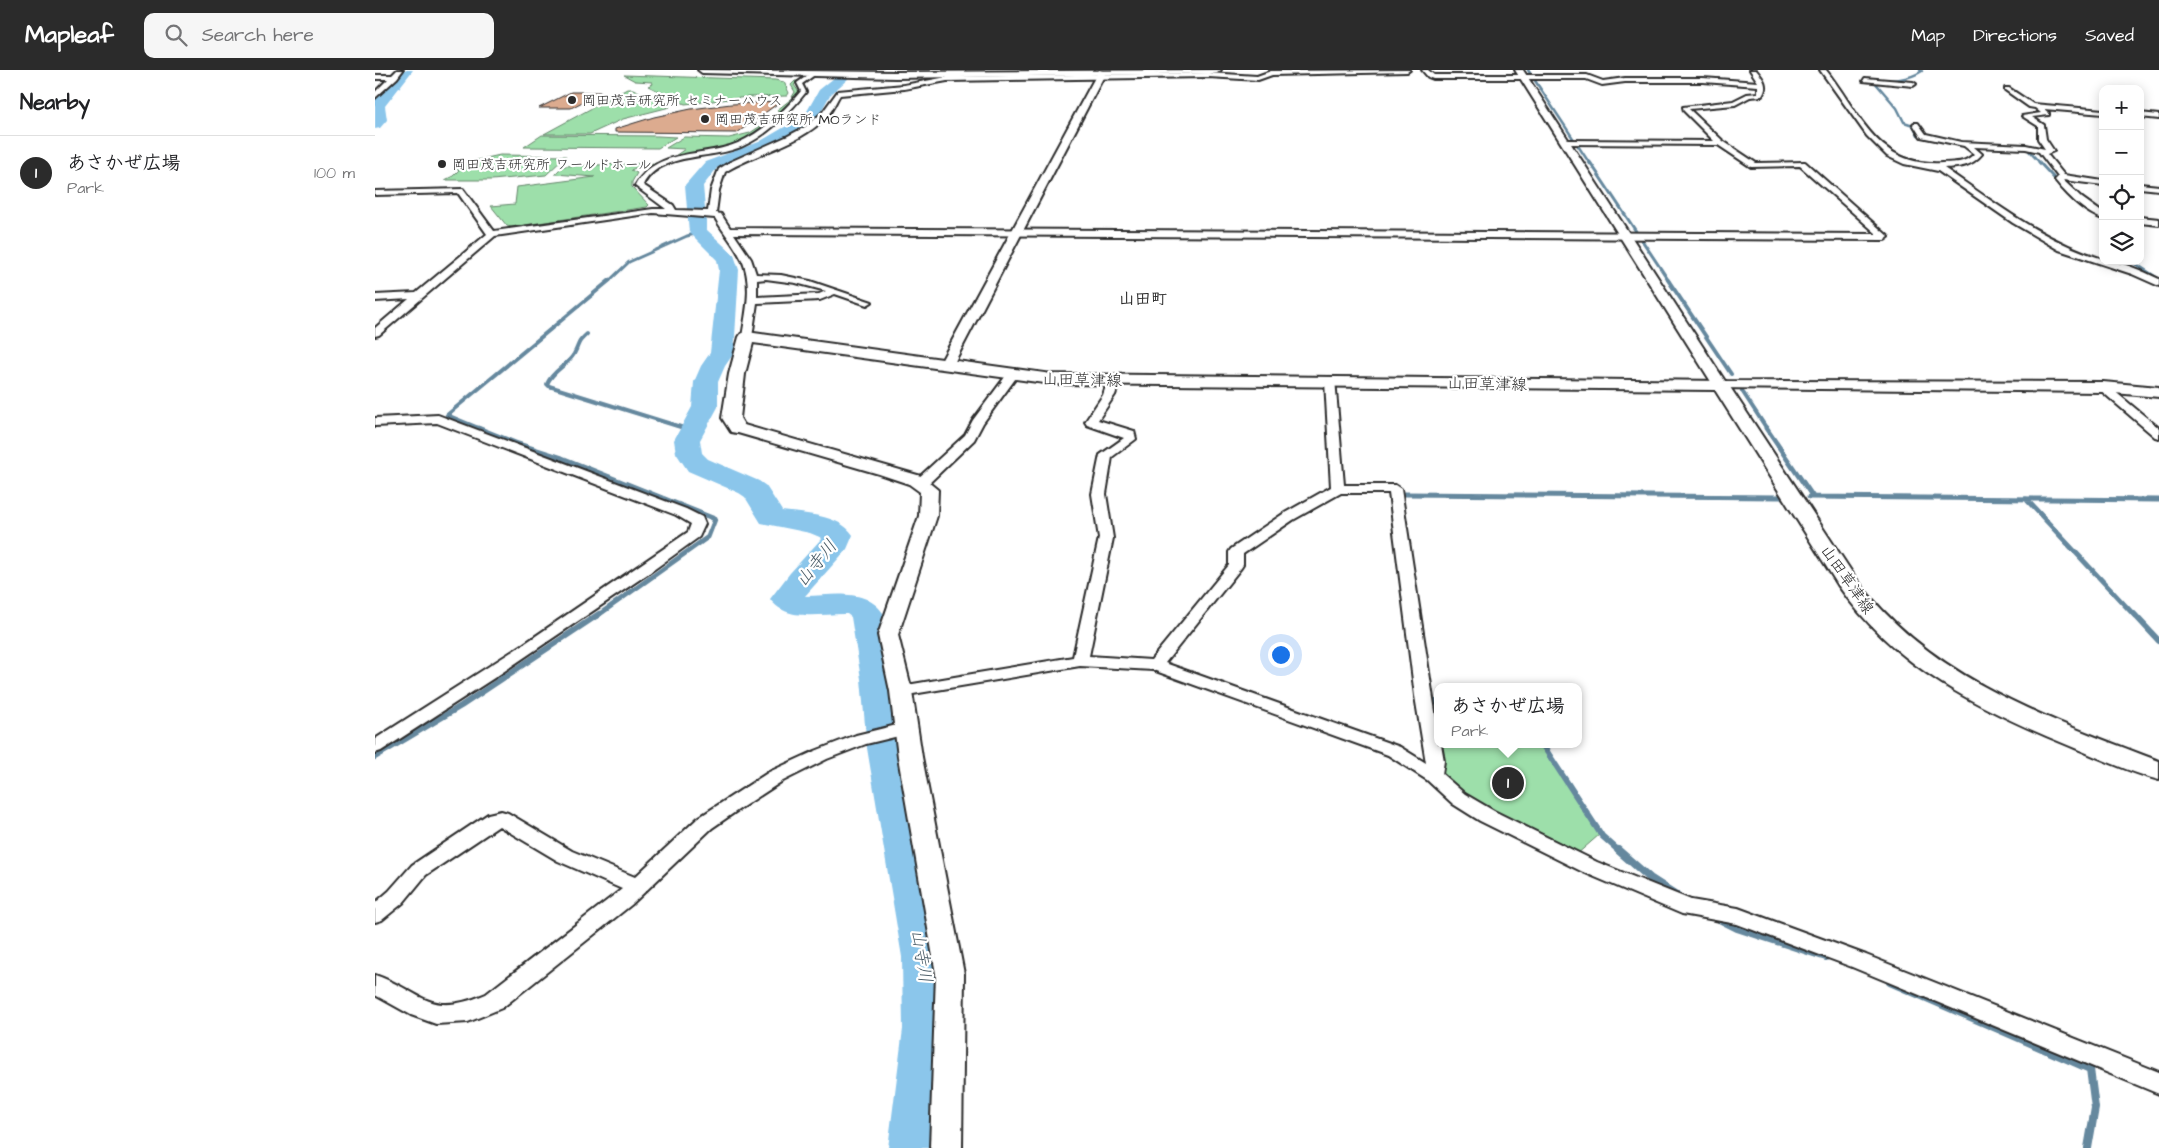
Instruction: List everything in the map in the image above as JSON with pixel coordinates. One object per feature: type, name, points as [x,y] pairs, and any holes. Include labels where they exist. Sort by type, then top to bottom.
[{"type":"main road","points":[[702,70],[837,75],[1101,75],[1217,70]]},
{"type":"main road","points":[[737,428],[731,418],[737,374],[747,337]]},
{"type":"main road","name":"山田草津線","points":[[747,337],[1011,375],[1052,379],[1720,385],[1854,590],[1888,631],[1931,665],[1985,697],[2060,732],[2159,771]]},
{"type":"street","points":[[376,95],[400,70]]},
{"type":"street","points":[[709,213],[722,171],[733,164],[791,138],[807,128],[825,114],[838,93],[904,87],[947,79],[1101,75],[1215,75],[1258,78],[1271,73],[1407,70]]},
{"type":"street","points":[[1425,70],[1433,77],[1527,75],[1587,78],[1602,83],[1625,80],[1703,80],[1762,84]]},
{"type":"street","points":[[726,231],[1885,237],[1802,164],[1754,165],[1720,143],[1685,108],[1735,103],[1749,95],[1760,95],[1762,92],[1761,79],[1753,70]]},
{"type":"street","points":[[1823,70],[1875,143],[1898,159],[1909,163],[1935,166],[1966,165],[1973,161],[1978,154],[1966,144]]},
{"type":"street","points":[[669,211],[672,209],[639,186],[640,181],[652,169],[663,163],[727,149],[741,144],[774,124],[786,114],[804,91],[799,84],[813,74]]},
{"type":"street","points":[[947,365],[1101,75]]},
{"type":"street","points":[[1527,75],[1635,236],[1720,385],[2103,387],[2159,392]]},
{"type":"street","points":[[375,77],[395,77]]},
{"type":"street","points":[[1865,80],[1913,84]]},
{"type":"street","points":[[2007,90],[2031,106],[2099,112]]},
{"type":"street","points":[[2037,107],[2047,114],[2022,115],[2041,125],[2042,139],[2050,151],[2042,153],[2062,177],[2099,182]]},
{"type":"street","points":[[2144,115],[2159,117]]},
{"type":"street","points":[[1916,124],[1923,136],[1966,144],[2026,147],[2046,151]]},
{"type":"street","points":[[1573,142],[1720,143]]},
{"type":"street","points":[[1935,166],[2002,212],[2061,247],[2159,283]]},
{"type":"street","points":[[2062,177],[2059,180],[2065,188],[2099,214]]},
{"type":"street","points":[[2144,186],[2159,188]]},
{"type":"street","points":[[375,193],[460,191],[493,234]]},
{"type":"street","points":[[375,333],[493,234],[653,211],[669,211],[709,213],[718,216],[746,260],[751,277],[751,300],[747,337]]},
{"type":"street","points":[[2144,220],[2159,222]]},
{"type":"street","points":[[2129,271],[2137,265]]},
{"type":"street","points":[[751,277],[768,276],[795,280],[867,302]]},
{"type":"street","points":[[751,300],[820,297],[835,291]]},
{"type":"street","points":[[375,298],[418,296]]},
{"type":"street","points":[[921,483],[970,437],[977,423],[1011,375]]},
{"type":"street","points":[[1080,661],[1106,538],[1099,494],[1106,455],[1131,436],[1130,434],[1091,422],[1109,395],[1113,380]]},
{"type":"street","points":[[1331,382],[1338,489]]},
{"type":"street","points":[[2103,387],[2159,434]]},
{"type":"street","points":[[375,422],[437,419],[681,512],[697,520],[699,524],[694,534],[588,609],[465,691],[375,746]]},
{"type":"street","points":[[737,428],[843,458],[921,483],[929,490],[928,516],[888,635],[901,691],[905,729],[950,974],[946,1148]]},
{"type":"street","points":[[1155,664],[1236,565],[1236,552],[1288,517],[1338,489],[1395,489],[1423,696],[1435,760],[1433,776]]},
{"type":"street","points":[[901,691],[1080,661],[1155,664],[1394,751],[1433,776],[1459,799],[1487,816],[1590,867],[1689,908],[1738,916],[1859,960],[2159,1083]]},
{"type":"street","points":[[375,984],[419,1008],[436,1014],[468,1012],[494,1001],[550,959],[638,887],[705,823],[775,777],[821,755],[862,739],[905,729]]},
{"type":"street","points":[[375,914],[396,897],[419,870],[495,819],[501,818],[565,856],[638,887]]},
{"type":"green space","points":[[624,75],[775,80],[784,82],[789,93],[787,96],[748,97],[685,104],[648,86],[653,84],[652,82],[635,81]]},
{"type":"green space","points":[[795,81],[799,81],[794,85],[799,92],[793,100],[786,108],[768,124],[749,138],[716,151],[672,158],[685,149],[666,148],[684,137],[729,138],[750,133],[781,112],[777,110],[794,97],[792,97],[795,92],[791,85]]},
{"type":"green space","points":[[627,89],[633,89],[670,107],[623,119],[590,134],[544,134]]},
{"type":"green space","points":[[542,135],[676,137],[658,148],[524,147]]},
{"type":"green space","points":[[500,155],[566,156],[546,175],[492,180],[445,180],[459,170],[454,168],[464,163]]},
{"type":"green space","points":[[659,163],[631,170],[637,173],[632,182],[632,187],[649,205],[647,207],[511,227],[507,226],[491,206],[515,204],[517,187],[595,177],[555,174],[563,166]]},
{"type":"green space","points":[[1440,748],[1544,748],[1599,835],[1576,855],[1474,802],[1444,777]]},
{"type":"building","name":"岡田茂吉研究所 セミナーハウス","points":[[571,92],[601,92],[571,108],[539,108]]},
{"type":"building","name":"岡田茂吉研究所 MOランド","points":[[780,102],[737,133],[615,132],[615,129],[654,117],[691,109],[731,104]]},
{"type":"waterway","points":[[375,125],[380,120],[378,106],[384,96],[407,70]]},
{"type":"waterway","name":"山寺川","points":[[852,70],[824,93],[812,115],[805,121],[765,145],[711,165],[694,185],[698,232],[709,240],[727,259],[729,270],[722,353],[713,366],[706,382],[705,407],[687,440],[689,453],[698,465],[749,487],[756,492],[771,517],[823,527],[838,535],[836,543],[786,599],[795,604],[806,606],[849,604],[859,607],[867,613],[879,679],[886,748],[925,957],[927,1029],[914,1148]]},
{"type":"waterway","points":[[1528,70],[1590,164]]},
{"type":"waterway","points":[[1920,70],[1922,71],[1910,77],[1892,80],[1873,80],[1897,108],[1904,122],[1913,125],[1918,135],[1925,136]]},
{"type":"waterway","points":[[2036,150],[2038,151],[2029,151],[2041,164]]},
{"type":"waterway","points":[[1590,162],[1669,281]]},
{"type":"waterway","points":[[2039,162],[2064,189]]},
{"type":"waterway","points":[[609,281],[629,262],[687,236],[699,233]]},
{"type":"waterway","points":[[2137,265],[2159,279]]},
{"type":"waterway","points":[[481,429],[447,415],[610,280]]},
{"type":"waterway","points":[[1668,280],[1731,374]]},
{"type":"waterway","points":[[587,334],[568,362],[550,379],[547,384],[549,386],[687,429]]},
{"type":"waterway","points":[[1742,391],[1767,429]]},
{"type":"waterway","points":[[478,428],[518,444],[562,458],[715,519],[708,537],[597,616]]},
{"type":"waterway","points":[[683,428],[687,429]]},
{"type":"waterway","points":[[1766,428],[1813,497]]},
{"type":"waterway","name":"山寺川","points":[[687,429],[691,430]]},
{"type":"waterway","points":[[1404,494],[1781,497]]},
{"type":"waterway","points":[[1809,497],[2159,500]]},
{"type":"waterway","points":[[2026,499],[2135,616]]},
{"type":"waterway","points":[[375,757],[461,706],[599,614]]},
{"type":"waterway","points":[[2134,614],[2159,641]]},
{"type":"waterway","points":[[1545,748],[1602,836],[1619,851]]},
{"type":"waterway","points":[[1618,850],[1650,878],[1678,896]]},
{"type":"waterway","points":[[1719,919],[1737,928],[1826,957]]},
{"type":"waterway","points":[[1890,982],[2090,1069],[2095,1108],[2088,1148]]},
{"type":"place","name":"岡田茂吉研究所 セミナーハウス","points":[[572,100]]},
{"type":"place","name":"岡田茂吉研究所 MOランド","points":[[705,119]]},
{"type":"place","name":"岡田茂吉研究所 ワールドホール","points":[[442,164]]},
{"type":"place","name":"あさかぜ広場","points":[[1508,783]]},
{"type":"district","name":"山田町","points":[[1143,298]]}]
